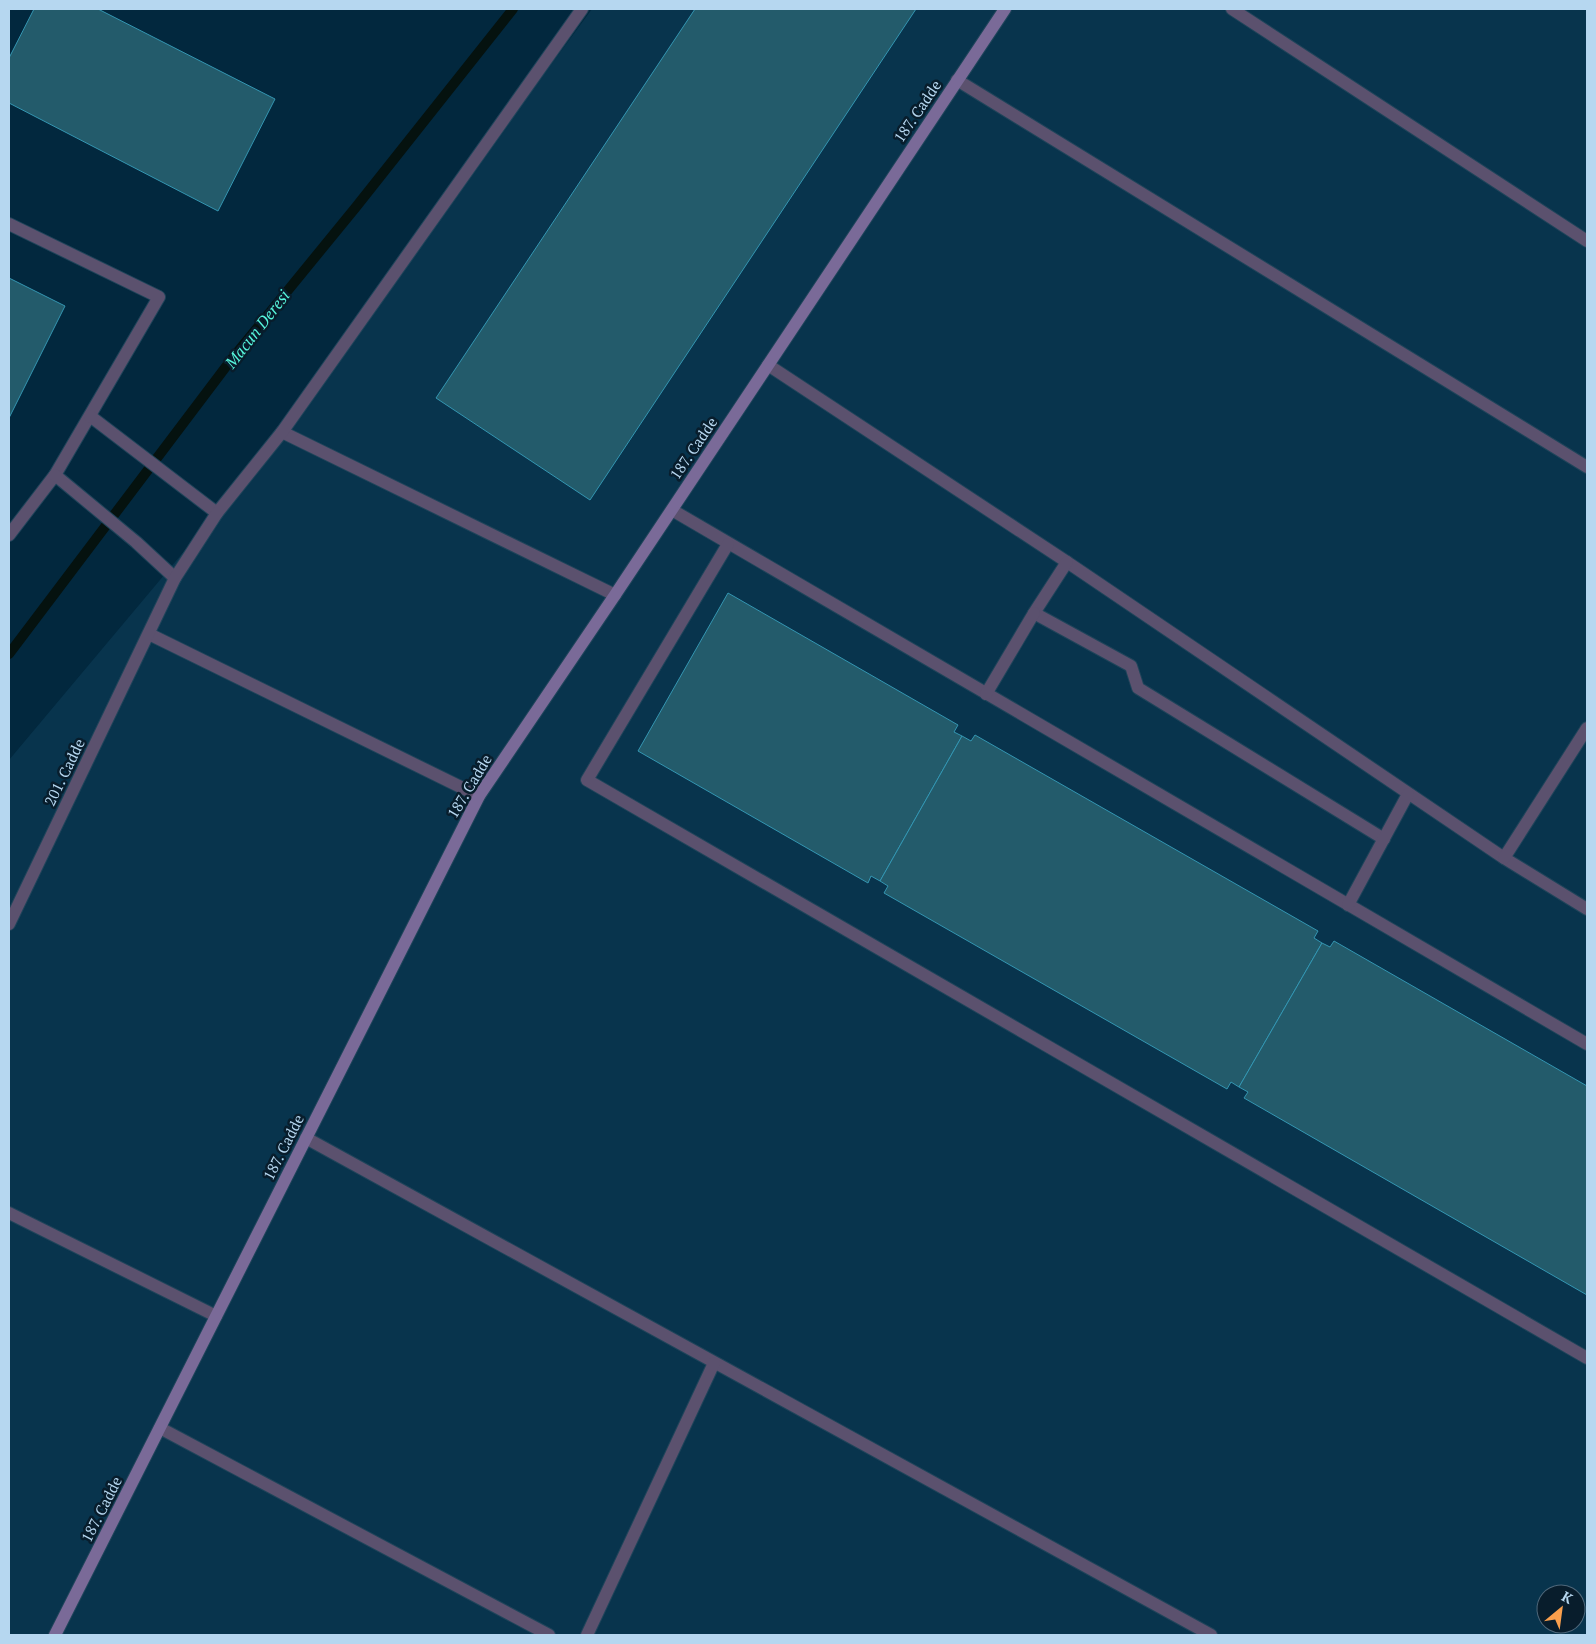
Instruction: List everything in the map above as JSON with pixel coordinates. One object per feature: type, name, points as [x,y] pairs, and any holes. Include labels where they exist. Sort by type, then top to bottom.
[{"type":"main road","name":"187. Cadde","points":[[55,1635],[479,796],[672,510],[1004,9]]},
{"type":"street","name":"201. Cadde","points":[[9,924],[175,578],[217,513],[282,432],[582,9]]},
{"type":"street","points":[[1232,9],[1587,241]]},
{"type":"street","points":[[957,80],[1587,466]]},
{"type":"street","points":[[9,224],[159,298],[55,475],[9,536]]},
{"type":"street","points":[[768,365],[1067,562],[1504,858],[1587,909]]},
{"type":"street","points":[[90,416],[217,513]]},
{"type":"street","points":[[282,432],[615,595]]},
{"type":"street","points":[[55,475],[136,542],[175,578]]},
{"type":"street","points":[[672,510],[1587,1044]]},
{"type":"street","points":[[728,544],[587,780],[1587,1358]]},
{"type":"street","points":[[986,694],[1067,562]]},
{"type":"street","points":[[1034,613],[1131,666],[1138,688],[1384,839]]},
{"type":"street","points":[[148,634],[479,796]]},
{"type":"street","points":[[1504,858],[1587,728]]},
{"type":"street","points":[[1348,905],[1408,794]]},
{"type":"street","points":[[306,1138],[1211,1635]]},
{"type":"street","points":[[9,1213],[216,1316]]},
{"type":"street","points":[[587,1635],[714,1363]]},
{"type":"street","points":[[160,1428],[549,1635]]},
{"type":"shaded area","points":[[592,9],[1587,9],[1587,1635],[9,1635],[9,760],[248,475]]},
{"type":"building","points":[[34,9],[98,9],[275,99],[218,211],[9,103],[9,58]]},
{"type":"building","points":[[695,9],[916,9],[590,500],[436,398]]},
{"type":"building","points":[[9,278],[65,306],[9,418]]},
{"type":"building","points":[[728,593],[958,725],[954,732],[962,736],[880,881],[871,876],[868,883],[638,751]]},
{"type":"building","points":[[975,735],[1318,931],[1314,938],[1322,943],[1239,1087],[1231,1082],[1227,1089],[884,893],[888,886],[880,881],[962,736],[971,741]]},
{"type":"building","points":[[1334,941],[1587,1086],[1587,1295],[1244,1098],[1248,1092],[1239,1087],[1322,943],[1330,947]]},
{"type":"waterway","name":"Macun Deresi","points":[[9,654],[231,360],[356,207],[513,9]]}]
